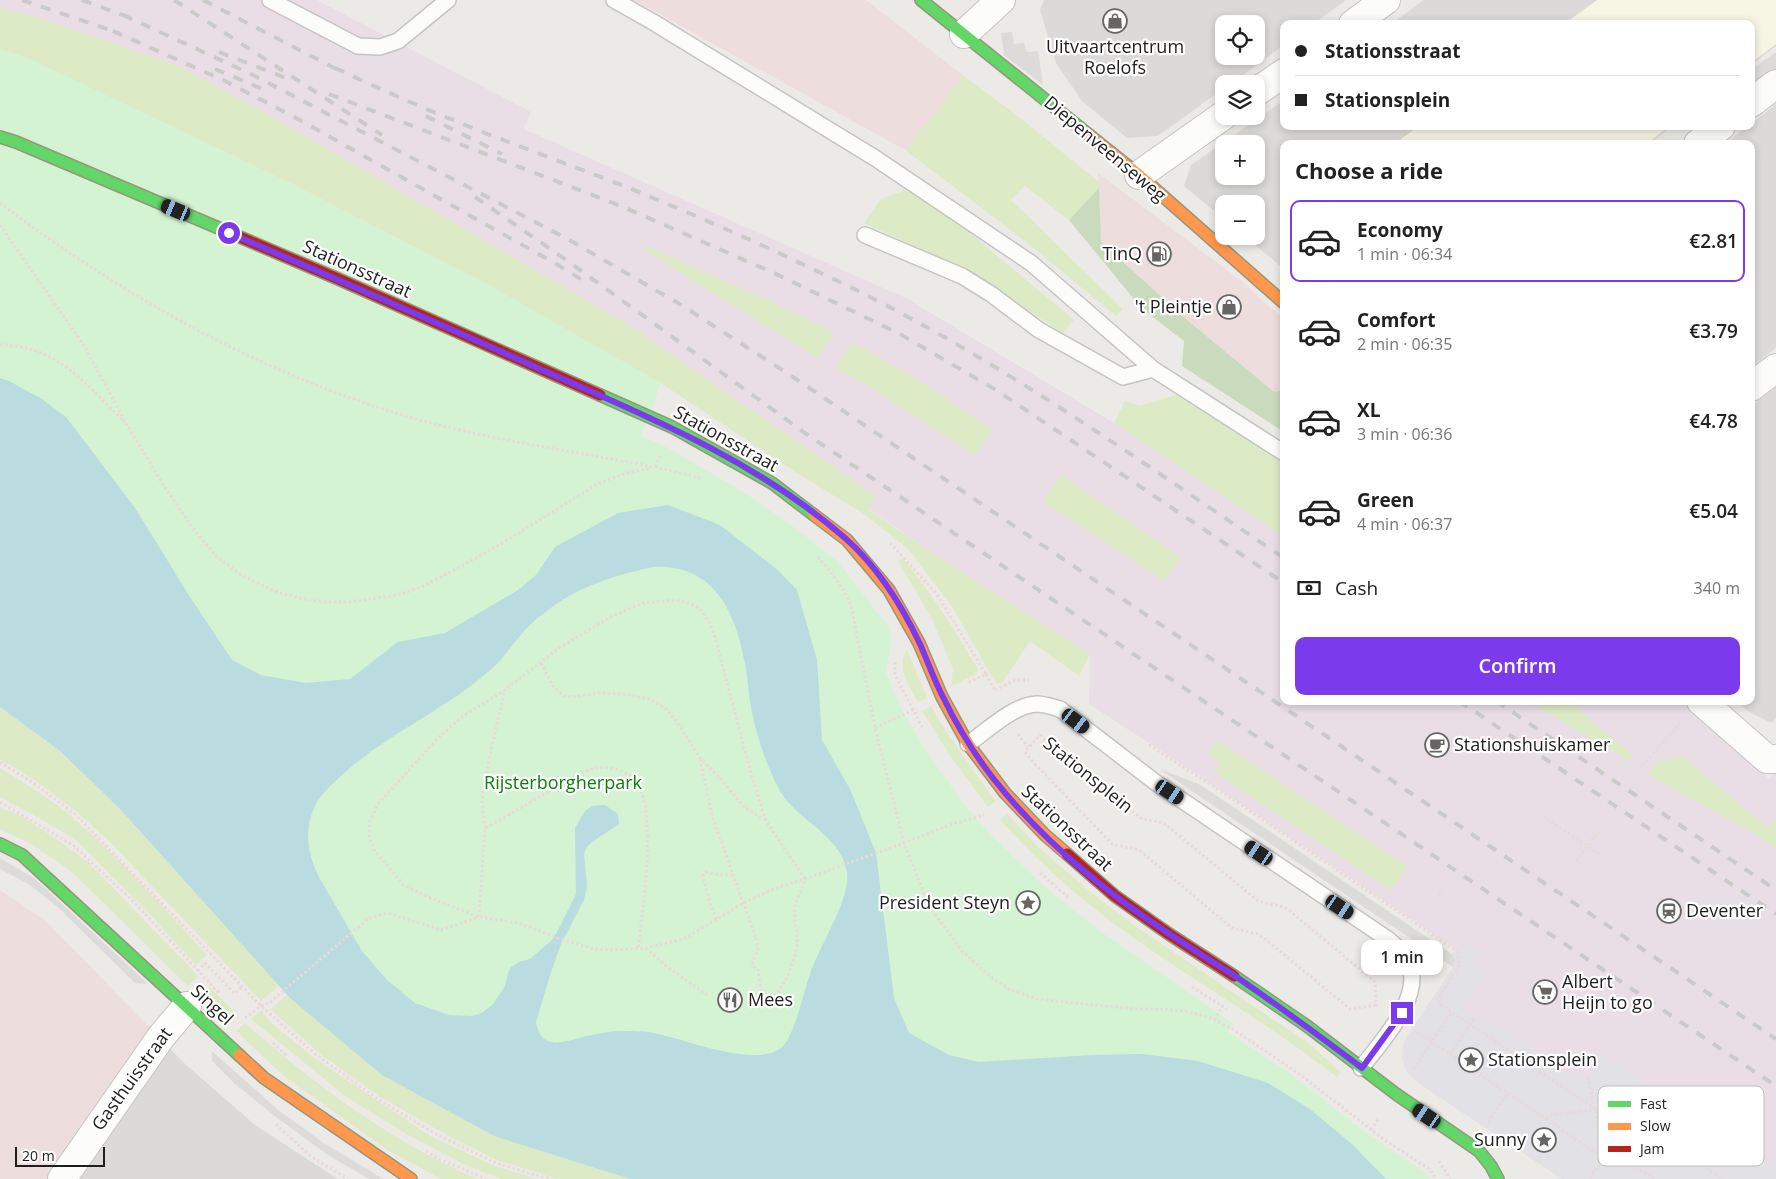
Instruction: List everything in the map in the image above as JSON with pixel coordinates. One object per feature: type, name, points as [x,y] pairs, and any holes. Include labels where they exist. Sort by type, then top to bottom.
[{"type":"street","name":"Diepenveenseweg","points":[[921,0],[1139,175],[1280,299]]},
{"type":"street","points":[[964,34],[1001,0]]},
{"type":"street","points":[[1358,20],[1386,0]]},
{"type":"street","points":[[1265,86],[1280,76]]},
{"type":"street","points":[[1755,100],[1776,84]]},
{"type":"street","points":[[1139,175],[1215,121]]},
{"type":"street","points":[[1703,140],[1716,130]]},
{"type":"street","name":"Stationsstraat","points":[[0,137],[16,142],[327,274],[672,428],[772,483],[847,540],[889,590],[919,643],[942,697],[968,744],[1005,793],[1045,836],[1115,896],[1307,1026],[1396,1094],[1478,1151],[1491,1166],[1498,1179]]},
{"type":"street","points":[[1755,384],[1776,368]]},
{"type":"street","points":[[1694,708],[1773,755]]},
{"type":"street","name":"Singel","points":[[0,844],[22,855],[264,1078],[410,1179]]},
{"type":"street","name":"Gasthuisstraat","points":[[62,1179],[161,1037],[187,1006]]},
{"type":"lane","points":[[270,0],[358,46],[380,47],[398,41],[448,0]]},
{"type":"lane","points":[[614,0],[866,153],[1032,263],[1153,369],[1280,450]]},
{"type":"lane","points":[[865,235],[962,276],[991,294],[1039,330],[1123,377],[1153,369]]},
{"type":"lane","name":"Stationsplein","points":[[968,744],[1008,715],[1025,707],[1036,704],[1060,709],[1155,782],[1389,940],[1401,951],[1407,960],[1412,979],[1406,1003],[1398,1019],[1362,1068]]},
{"type":"path","points":[[0,202],[122,288],[203,333],[312,384],[366,404],[477,434],[705,479]]},
{"type":"path","points":[[0,225],[83,344],[127,424],[192,527],[216,556],[241,575],[274,591],[324,602],[350,602],[398,595],[424,586],[491,550],[599,483],[627,473],[655,468]]},
{"type":"path","points":[[0,345],[23,347],[39,352],[66,366],[127,424]]},
{"type":"path","points":[[815,553],[846,593],[852,609],[875,728],[904,844],[929,906],[962,951],[990,976],[1009,989],[1036,999],[1136,1009],[1184,1011],[1209,1017],[1231,1028],[1295,1071],[1371,1130],[1429,1169],[1436,1179]]},
{"type":"path","points":[[805,879],[766,822],[747,762],[716,641],[706,617],[699,608],[689,603],[675,600],[643,603],[612,616],[559,648],[505,690],[463,716],[440,737],[378,804],[370,822],[369,836],[374,850],[404,885],[428,897],[479,917],[518,923],[594,949],[638,949],[684,939],[747,901],[904,844],[952,824],[984,816]]},
{"type":"path","points":[[540,663],[553,686],[564,696],[571,697],[601,693],[624,694],[649,699],[665,708],[677,722],[700,758],[718,776],[744,808],[766,822]]},
{"type":"path","points":[[479,917],[485,828],[482,801],[491,750],[505,690]]},
{"type":"path","points":[[1639,768],[1694,708]]},
{"type":"path","name":"Stationsplein","points":[[1040,735],[1067,762],[1075,766],[1142,819],[1164,824],[1258,901],[1284,907],[1375,982],[1376,1005],[1350,1009],[1259,934],[1232,928],[1139,850],[1112,844],[1036,765],[1025,752],[1028,747],[1040,735]]},
{"type":"path","points":[[700,758],[713,820],[756,938],[758,950],[752,965],[758,970],[764,1005],[772,1000],[780,988],[795,958],[796,907],[805,879]]},
{"type":"path","points":[[0,762],[32,782],[75,814],[261,1006],[315,1054],[378,1099],[434,1133],[496,1162],[549,1179]]},
{"type":"path","points":[[485,828],[561,784],[594,768],[612,768],[628,774],[637,783],[645,804],[648,824],[645,885],[638,949]]},
{"type":"path","name":"Singel","points":[[0,802],[74,846],[136,904],[225,999]]},
{"type":"path","points":[[1542,816],[1602,856]]},
{"type":"path","points":[[1578,861],[1598,831]]},
{"type":"path","points":[[717,919],[711,907],[703,880],[704,874],[709,872],[733,875]]},
{"type":"path","points":[[1439,896],[1443,891]]},
{"type":"path","name":"Singel","points":[[252,1024],[244,1018],[261,1006],[269,1003],[369,918],[388,913],[441,930],[479,917]]},
{"type":"path","points":[[646,948],[665,965],[707,995]]},
{"type":"path","name":"Singel","points":[[198,971],[205,963],[235,994],[242,986]]},
{"type":"path","points":[[1440,1004],[1598,1111]]},
{"type":"path","points":[[1376,1005],[1598,1154]]},
{"type":"path","points":[[1432,1042],[1452,1012]]},
{"type":"path","points":[[1450,1054],[1474,1018]]},
{"type":"path","points":[[266,1037],[288,1057]]},
{"type":"path","points":[[1588,1077],[1598,1128]]},
{"type":"path","points":[[1485,1127],[1508,1093]]},
{"type":"path","points":[[1546,1119],[1552,1115],[1598,1108]]},
{"type":"path","points":[[1371,1130],[1378,1119]]},
{"type":"path","points":[[418,1146],[436,1157],[486,1179]]},
{"type":"path","points":[[1589,1179],[1598,1166]]},
{"type":"path","points":[[1634,1166],[1654,1179]]},
{"type":"path","points":[[1703,1166],[1723,1179]]},
{"type":"shaded area","points":[[0,0],[317,0],[531,112],[524,129],[906,298],[1114,423],[1208,485],[1280,516],[1280,705],[1686,705],[1769,779],[1776,772],[1776,1173],[1758,1166],[1764,1166],[1764,1086],[1598,1086],[1598,1104],[1587,1100],[1445,1009],[1470,959],[1198,775],[1089,704],[1090,654],[938,557],[871,510],[797,473],[661,383],[28,58],[0,49]]},
{"type":"shaded area","points":[[634,0],[866,0],[964,76],[905,150]]},
{"type":"shaded area","points":[[1044,0],[1346,0],[1318,20],[1280,20],[1280,48],[1265,59],[1265,15],[1215,15],[1215,65],[1256,65],[1242,75],[1215,75],[1215,95],[1158,136],[1127,138],[1082,101],[1056,63],[1040,10]]},
{"type":"shaded area","points":[[1424,0],[1776,0],[1776,46],[1755,62],[1755,20],[1396,20]]},
{"type":"shaded area","points":[[1597,0],[1776,0],[1776,44],[1755,60],[1755,20],[1570,20]]},
{"type":"shaded area","points":[[1012,32],[1014,44],[1024,43],[1027,52],[1038,51],[1043,85],[1004,55],[1001,33]]},
{"type":"shaded area","points":[[1776,52],[1776,75],[1755,90],[1755,67]]},
{"type":"shaded area","points":[[1280,103],[1280,130],[1667,130],[1655,140],[1280,140],[1280,266],[1255,245],[1265,245],[1265,195],[1215,195],[1215,212],[1184,186],[1191,165],[1215,148],[1215,185],[1265,185],[1265,135],[1234,135],[1248,125],[1265,125],[1265,113]]},
{"type":"shaded area","points":[[1776,104],[1776,348],[1755,364],[1755,140],[1730,140],[1743,130],[1755,130],[1755,121]]},
{"type":"shaded area","points":[[1413,130],[1664,130],[1652,140],[1400,140]]},
{"type":"shaded area","points":[[1098,173],[1240,280],[1280,316],[1280,391],[1274,392],[1186,319],[1101,242]]},
{"type":"shaded area","points":[[1776,387],[1776,718],[1772,723],[1749,712],[1741,705],[1755,705],[1755,403]]},
{"type":"shaded area","points":[[1159,769],[1199,784],[1452,954],[1455,959],[1453,967]]},
{"type":"shaded area","points":[[0,858],[34,878],[148,984],[135,983],[59,908],[30,885],[0,869]]},
{"type":"shaded area","points":[[0,890],[46,921],[148,1026],[143,1043],[46,1179],[0,1179]]},
{"type":"shaded area","name":"Stationsplein","points":[[1465,943],[1494,961],[1483,956],[1478,957],[1473,965],[1475,970],[1484,976],[1462,1010],[1486,1027],[1490,1021],[1538,1053],[1541,1056],[1541,1065],[1546,1068],[1554,1065],[1569,1075],[1570,1080],[1592,1076],[1591,1071],[1602,1054],[1650,1086],[1598,1086],[1598,1166],[1764,1166],[1764,1162],[1776,1170],[1776,1179],[1562,1179],[1418,1083],[1409,1075],[1404,1066],[1402,1056],[1403,1045],[1453,967],[1455,959],[1452,954],[1457,946],[1461,948]]},
{"type":"shaded area","points":[[148,1026],[183,1062],[255,1125],[338,1179],[46,1179],[143,1043]]},
{"type":"shaded area","points":[[212,1051],[277,1109],[325,1144],[384,1179],[369,1179],[328,1155],[276,1117],[234,1083],[212,1061]]},
{"type":"green space","points":[[0,8],[40,18],[180,67],[269,115],[629,325],[876,496],[868,509],[938,557],[1090,654],[1079,676],[1030,641],[1002,683],[996,683],[953,608],[909,550],[867,516],[797,473],[661,383],[489,285],[291,183],[28,58],[0,49]]},
{"type":"green space","name":"Rijsterborgherpark","points":[[0,49],[28,58],[291,183],[489,285],[661,383],[641,436],[666,447],[740,490],[791,525],[837,561],[889,627],[891,642],[886,672],[900,707],[926,751],[967,808],[989,833],[1047,889],[1100,931],[1234,1024],[1228,1032],[1292,1075],[1368,1134],[1426,1173],[1430,1179],[630,1179],[494,1136],[382,1075],[290,998],[121,810],[60,751],[0,707]]},
{"type":"green space","points":[[964,76],[1015,114],[1099,182],[1099,188],[1069,220],[1025,186],[1011,200],[1123,309],[1116,316],[1025,241],[905,150]]},
{"type":"green space","points":[[1099,188],[1101,242],[1186,319],[1274,392],[1280,391],[1280,429],[1182,366],[1184,341],[1142,309],[1069,220]]},
{"type":"green space","points":[[906,190],[929,199],[1074,320],[1063,333],[962,267],[864,223],[881,199]]},
{"type":"green space","points":[[648,246],[834,332],[817,358],[646,251]]},
{"type":"green space","points":[[852,342],[916,378],[993,430],[975,455],[865,384],[835,368]]},
{"type":"green space","points":[[1176,395],[1280,459],[1280,534],[1114,423],[1125,401],[1139,406]]},
{"type":"green space","points":[[1061,475],[1181,557],[1164,581],[1043,501]]},
{"type":"green space","points":[[902,558],[924,585],[952,626],[978,669],[976,674],[951,686],[953,669],[932,619],[898,561]]},
{"type":"green space","points":[[907,650],[927,698],[918,702],[907,683],[903,670],[902,663]]},
{"type":"green space","points":[[1535,705],[1573,705],[1633,755],[1628,761]]},
{"type":"green space","points":[[931,706],[945,730],[995,801],[988,807],[953,760],[922,711]]},
{"type":"green space","points":[[0,707],[60,751],[121,810],[279,986],[261,1001],[113,845],[76,811],[33,779],[0,759]]},
{"type":"green space","points":[[1217,740],[1407,866],[1391,890],[1214,772],[1221,763],[1207,754]]},
{"type":"green space","points":[[1682,756],[1768,828],[1776,818],[1776,848],[1755,834],[1648,775],[1659,760]]},
{"type":"green space","points":[[0,768],[56,804],[109,850],[207,955],[196,965],[145,909],[77,841],[0,797]]},
{"type":"green space","points":[[0,807],[19,815],[88,862],[198,976],[188,986],[70,870],[31,844],[0,829]]},
{"type":"green space","points":[[1007,814],[1039,848],[1094,895],[1138,928],[1308,1043],[1341,1072],[1337,1077],[1307,1054],[1151,950],[1091,906],[1044,865],[1000,820]]},
{"type":"green space","points":[[208,988],[238,1015],[228,1026],[200,996]]},
{"type":"green space","points":[[287,995],[382,1075],[494,1136],[630,1179],[557,1179],[494,1159],[438,1130],[380,1097],[319,1053],[270,1009]]},
{"type":"green space","points":[[261,1010],[270,1022],[316,1059],[430,1136],[495,1166],[538,1179],[501,1179],[466,1165],[408,1135],[345,1096],[251,1019]]},
{"type":"green space","points":[[245,1023],[327,1090],[385,1130],[415,1148],[478,1179],[441,1179],[386,1149],[283,1075],[236,1031]]},
{"type":"water","points":[[0,378],[42,399],[66,417],[135,508],[190,597],[232,660],[261,675],[306,683],[350,679],[398,642],[445,633],[518,590],[536,575],[555,547],[618,513],[668,505],[720,525],[779,571],[797,590],[817,660],[822,740],[850,789],[876,853],[894,998],[909,1033],[949,1055],[979,1062],[1142,1054],[1198,1061],[1268,1083],[1310,1109],[1353,1145],[1386,1179],[630,1179],[494,1136],[382,1075],[290,998],[121,810],[60,751],[0,707]],"holes":[[[653,567],[674,568],[692,573],[706,582],[718,594],[728,609],[741,644],[753,717],[771,773],[787,800],[827,837],[836,848],[843,859],[847,872],[844,895],[814,963],[798,1014],[786,1043],[781,1048],[769,1053],[755,1055],[721,1051],[641,1031],[606,1032],[563,1042],[549,1041],[543,1038],[536,1022],[561,944],[584,900],[587,886],[584,854],[592,842],[619,824],[618,814],[605,805],[592,806],[585,811],[575,828],[576,894],[557,932],[552,940],[530,959],[519,962],[511,967],[505,986],[493,1004],[482,1013],[472,1016],[449,1015],[415,1003],[387,980],[362,951],[320,879],[312,861],[308,843],[309,824],[317,802],[359,760],[453,699],[488,672],[528,627],[559,602],[596,583],[619,576]]]},
{"type":"railway","points":[[22,0],[119,33]]},
{"type":"railway","points":[[82,0],[128,17]]},
{"type":"railway","points":[[174,0],[382,135]]},
{"type":"railway","points":[[203,0],[340,71]]},
{"type":"railway","points":[[123,15],[253,75],[564,237],[678,303],[787,373],[1280,705]]},
{"type":"railway","points":[[113,31],[225,81],[298,119],[587,283]]},
{"type":"railway","points":[[219,52],[291,80]]},
{"type":"railway","points":[[335,68],[438,114],[691,214],[784,255],[874,299],[980,358],[1083,422],[1280,555]]},
{"type":"railway","points":[[215,69],[270,92]]},
{"type":"railway","points":[[329,94],[621,206],[774,273],[900,334],[996,390],[1280,580]]},
{"type":"railway","points":[[426,116],[502,154]]},
{"type":"railway","points":[[475,197],[562,257],[805,433],[1776,1086]]},
{"type":"railway","points":[[1280,705],[1776,1039]]},
{"type":"railway","points":[[1465,705],[1776,914]]},
{"type":"railway","points":[[1502,705],[1776,890]]},
{"type":"traffic: fast","points":[[921,0],[1089,135]]},
{"type":"traffic: fast","points":[[0,137],[16,142],[228,232]]},
{"type":"traffic: fast","points":[[600,395],[672,427],[772,483],[814,515]]},
{"type":"traffic: fast","points":[[0,844],[22,855],[239,1055]]},
{"type":"traffic: fast","points":[[1234,976],[1307,1026],[1396,1094],[1479,1151],[1491,1166],[1498,1179]]},
{"type":"traffic: slow","points":[[1089,135],[1139,175],[1280,299]]},
{"type":"traffic: slow","points":[[814,515],[847,540],[889,590],[919,643],[942,697],[968,744],[1005,793],[1045,835],[1067,854]]},
{"type":"traffic: slow","points":[[239,1055],[264,1078],[411,1179]]},
{"type":"traffic: jam","points":[[228,232],[600,395]]},
{"type":"traffic: jam","points":[[1067,854],[1115,896],[1234,976]]},
{"type":"place","name":"Uitvaartcentrum Roelofs","points":[[1115,21]]},
{"type":"place","name":"TinQ","points":[[1159,254]]},
{"type":"place","name":"'t Pleintje","points":[[1229,307]]},
{"type":"place","name":"Stationshuiskamer","points":[[1437,745]]},
{"type":"place","name":"President Steyn","points":[[1028,903]]},
{"type":"place","name":"Deventer","points":[[1669,911]]},
{"type":"place","name":"Albert Heijn to go","points":[[1545,992]]},
{"type":"place","name":"Mees","points":[[730,1000]]},
{"type":"place","name":"Stationsplein","points":[[1471,1060]]},
{"type":"place","name":"Sunny","points":[[1544,1140]]},
{"type":"route","points":[[229,233],[354,286],[672,428],[772,483],[847,540],[870,566],[889,590],[919,643],[942,697],[968,744],[1005,793],[1045,836],[1115,896],[1307,1026],[1362,1068],[1402,1013]]}]
